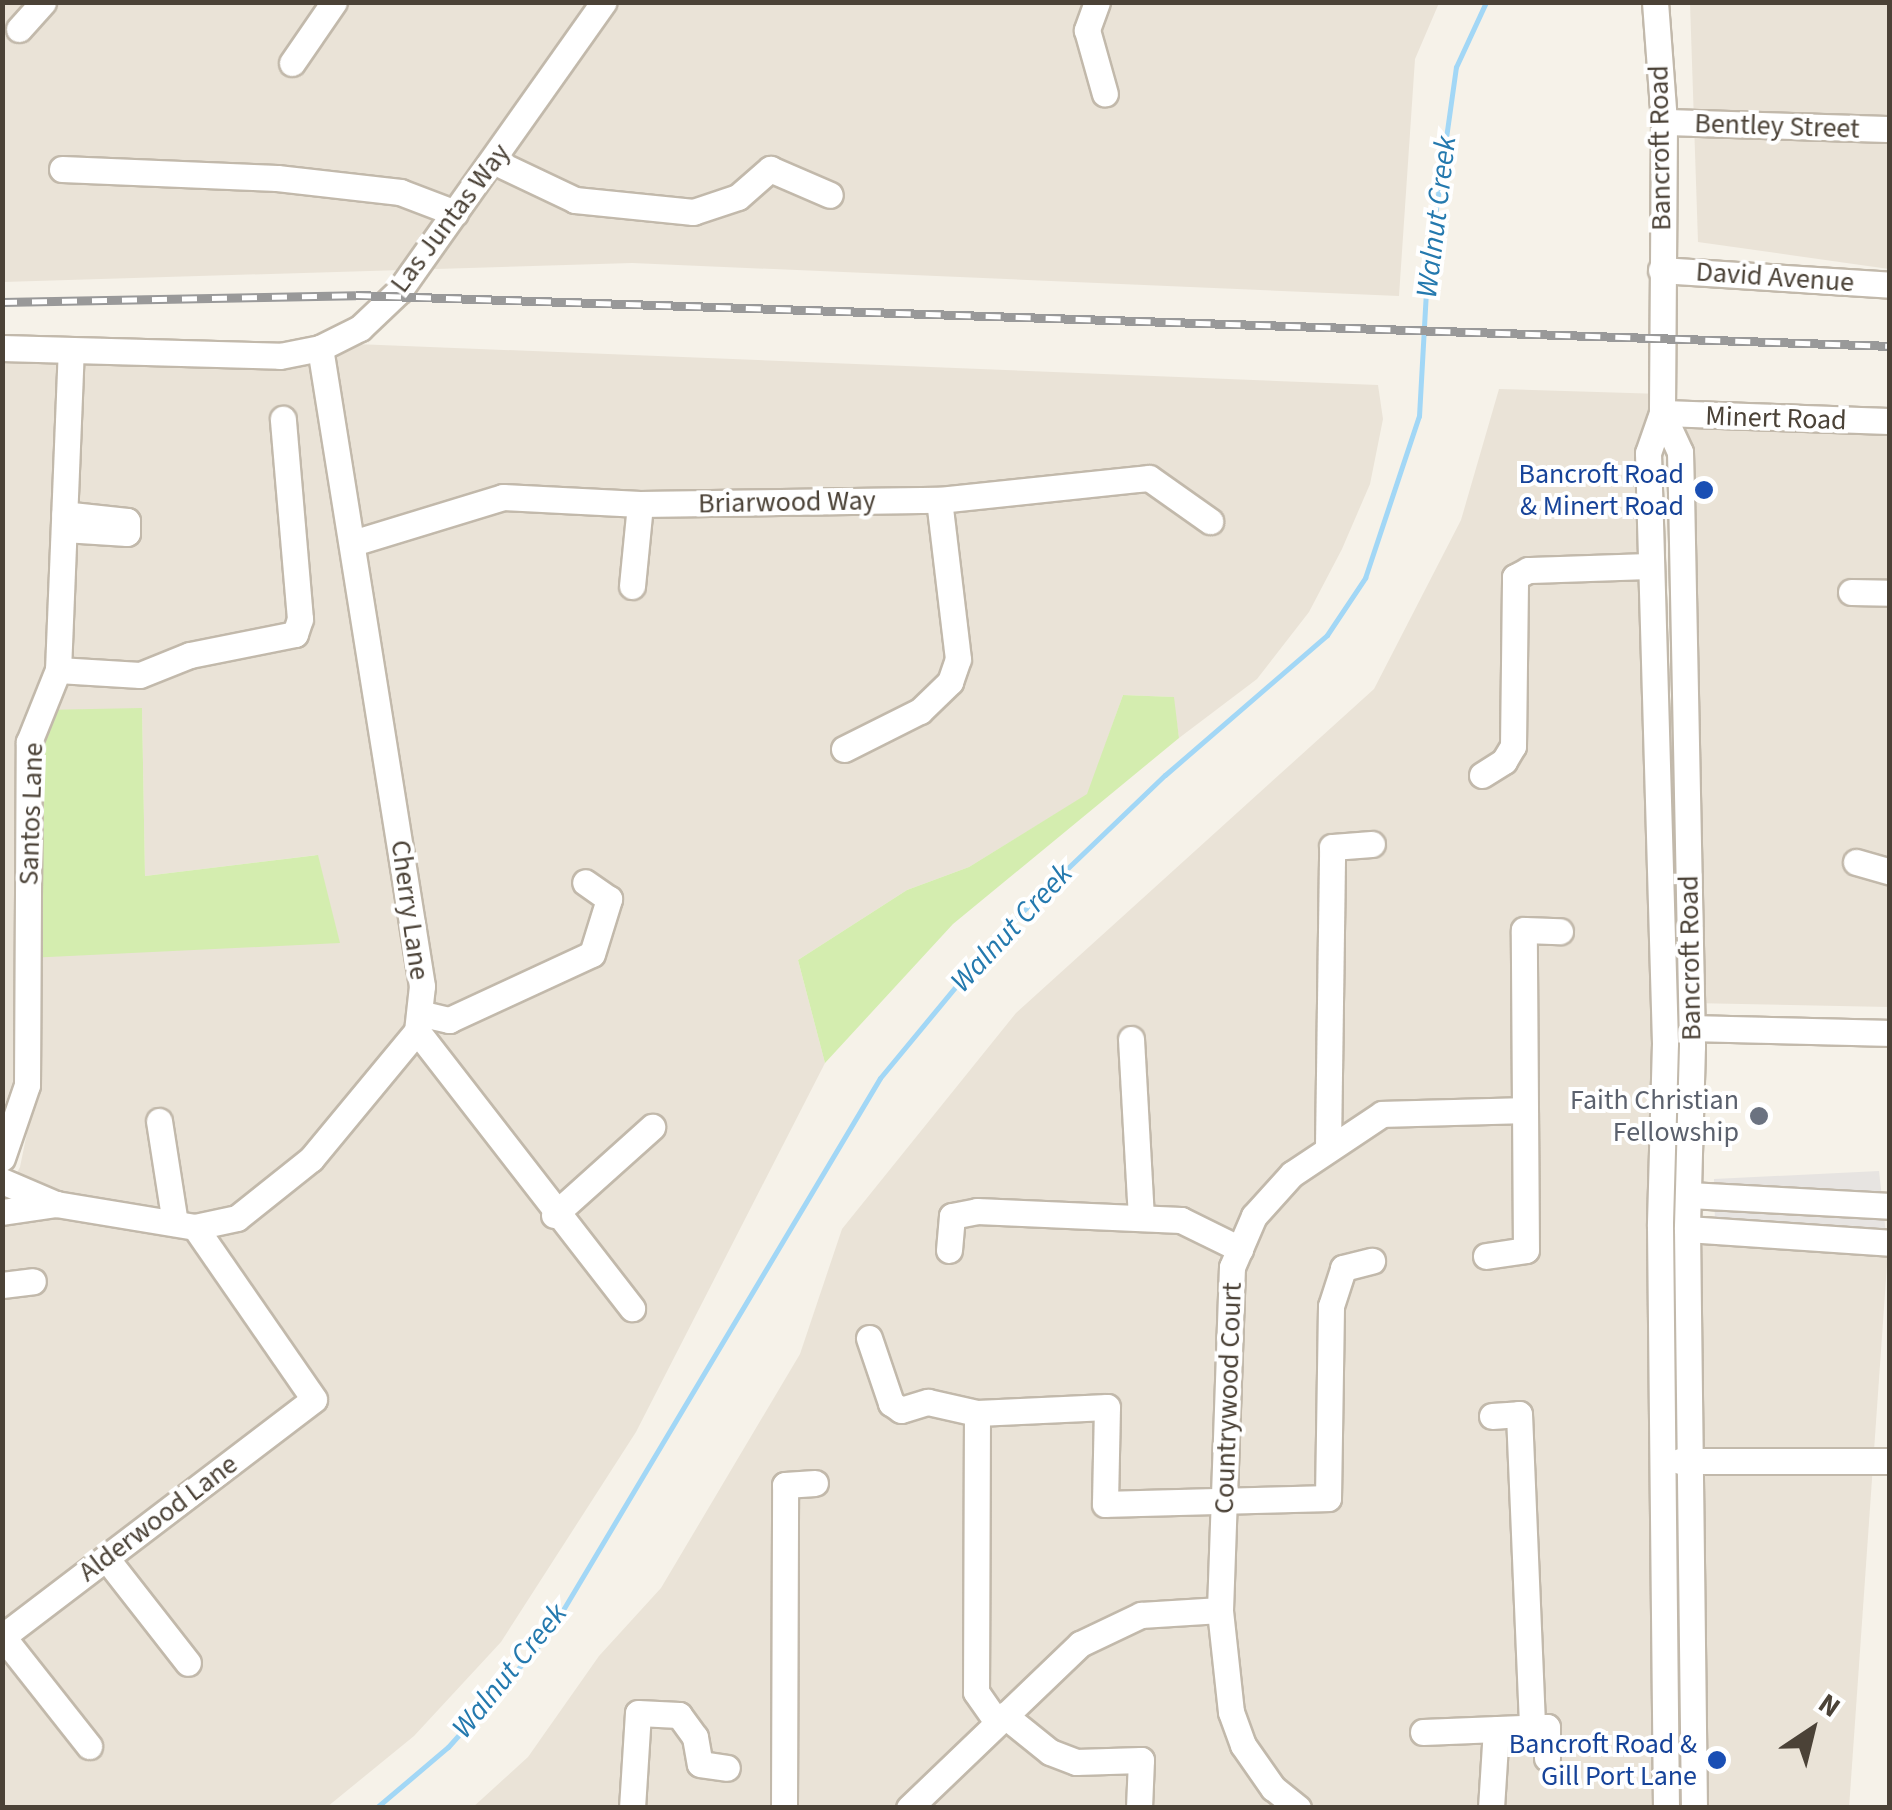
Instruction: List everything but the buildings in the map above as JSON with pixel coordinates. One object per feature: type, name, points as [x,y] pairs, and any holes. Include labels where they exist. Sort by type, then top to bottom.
[{"type":"street","points":[[19,28],[43,2]]},
{"type":"street","points":[[292,64],[334,2]]},
{"type":"street","points":[[1097,2],[1086,30],[1104,94]]},
{"type":"street","name":"Bancroft Road","points":[[1655,2],[1664,122],[1662,413],[1648,454],[1664,1042],[1660,1226],[1666,1808]]},
{"type":"street","name":"Las Juntas Way","points":[[2,348],[280,356],[320,348],[360,328],[400,291],[493,162],[594,6]]},
{"type":"street","name":"Bentley Street","points":[[1664,122],[1890,129]]},
{"type":"street","points":[[493,162],[576,200],[693,212],[738,196],[770,169],[830,195]]},
{"type":"street","points":[[62,169],[277,178],[400,192],[456,213]]},
{"type":"street","name":"David Avenue","points":[[1661,270],[1890,285]]},
{"type":"street","name":"Cherry Lane","points":[[320,348],[356,542],[420,1023]]},
{"type":"street","name":"Santos Lane","points":[[2,1158],[27,1085],[29,742],[58,670],[71,350]]},
{"type":"street","name":"Bancroft Road","points":[[1662,413],[1680,452],[1692,1028],[1687,1230],[1693,1461],[1694,1808]]},
{"type":"street","name":"Minert Road","points":[[1662,413],[1890,421]]},
{"type":"street","points":[[58,670],[140,675],[190,655],[295,634],[300,619],[282,419]]},
{"type":"street","name":"Briarwood Way","points":[[356,542],[503,497],[640,504],[939,500],[1149,478],[1210,521]]},
{"type":"street","points":[[844,749],[936,699],[958,660],[939,500]]},
{"type":"street","points":[[632,586],[640,504]]},
{"type":"street","points":[[64,522],[127,527]]},
{"type":"street","points":[[1482,774],[1504,762],[1513,746],[1516,577],[1528,570],[1651,566]]},
{"type":"street","points":[[1850,592],[1890,593]]},
{"type":"street","points":[[2,744],[29,742]]},
{"type":"street","points":[[1328,1146],[1332,847],[1372,844]]},
{"type":"street","points":[[1856,862],[1890,872]]},
{"type":"street","points":[[2,1181],[56,1204],[185,1225],[237,1218],[311,1159],[420,1023],[449,1020],[592,954],[609,899],[585,882]]},
{"type":"street","points":[[1486,1256],[1526,1250],[1524,930],[1560,931]]},
{"type":"street","points":[[420,1023],[554,1215],[632,1308]]},
{"type":"street","points":[[1692,1028],[1890,1034]]},
{"type":"street","points":[[1131,1039],[1141,1218]]},
{"type":"street","name":"Countrywood Court","points":[[1298,1808],[1274,1788],[1242,1745],[1232,1712],[1220,1610],[1229,1310],[1240,1249],[1254,1216],[1328,1146],[1382,1114],[1525,1110]]},
{"type":"street","points":[[159,1121],[185,1225]]},
{"type":"street","points":[[554,1215],[652,1127]]},
{"type":"street","points":[[1688,1195],[1890,1206]]},
{"type":"street","points":[[2,1212],[56,1204]]},
{"type":"street","points":[[950,1250],[952,1216],[977,1211],[1181,1220],[1240,1249]]},
{"type":"street","name":"Alderwood Lane","points":[[3,1637],[314,1399],[185,1225]]},
{"type":"street","points":[[1687,1230],[1890,1243]]},
{"type":"street","points":[[870,1338],[892,1403],[902,1410],[928,1402],[976,1414],[1107,1407],[1105,1504],[1328,1498],[1332,1306],[1343,1268],[1372,1261]]},
{"type":"street","points":[[2,1285],[32,1282]]},
{"type":"street","points":[[976,1414],[976,1692],[1000,1718],[1050,1752],[1076,1762],[1140,1760],[1139,1808]]},
{"type":"street","points":[[1492,1416],[1520,1414],[1532,1727]]},
{"type":"street","points":[[1665,1460],[1890,1461]]},
{"type":"street","points":[[784,1808],[785,1485],[815,1483]]},
{"type":"street","points":[[106,1558],[188,1663]]},
{"type":"street","points":[[909,1808],[1080,1644],[1117,1623],[1142,1615],[1220,1610]]},
{"type":"street","points":[[3,1637],[89,1746]]},
{"type":"street","points":[[632,1808],[638,1713],[679,1714],[694,1737],[700,1764],[727,1768]]},
{"type":"street","points":[[1423,1732],[1547,1726],[1547,1758]]},
{"type":"street","points":[[1491,1808],[1496,1729]]},
{"type":"shaded area","points":[[3,3],[1439,3],[1415,59],[1399,296],[632,263],[3,282]]},
{"type":"shaded area","points":[[1690,3],[1889,3],[1889,269],[1698,242]]},
{"type":"shaded area","points":[[331,343],[1378,385],[1383,419],[1370,484],[1309,612],[1257,679],[1179,738],[1173,697],[1123,695],[1088,794],[969,867],[907,890],[798,960],[825,1063],[636,1432],[501,1642],[414,1736],[327,1807],[3,1807],[2,1201],[20,1167],[37,1084],[14,1078],[3,1110],[3,348]],"holes":[[[142,709],[145,876],[317,855],[28,958]]]},
{"type":"shaded area","points":[[1499,389],[1662,394],[1662,412],[1889,421],[1889,1007],[1691,1003],[1680,452],[1663,414],[1648,453],[1666,1807],[472,1808],[528,1757],[599,1656],[661,1588],[800,1354],[842,1229],[1016,1013],[1374,689],[1461,520]]},
{"type":"shaded area","points":[[1879,1171],[1886,1234],[1715,1225],[1714,1179]]},
{"type":"shaded area","points":[[1687,1229],[1889,1243],[1849,1808],[1647,1806]]},
{"type":"green space","points":[[1123,695],[1174,697],[1179,738],[953,924],[825,1063],[798,960],[907,890],[969,867],[1087,794]]},
{"type":"green space","points":[[142,708],[145,876],[318,855],[340,943],[28,958],[40,710]]},
{"type":"waterway","name":"Walnut Creek","points":[[376,1808],[448,1747],[548,1635],[880,1078],[999,934],[1165,775],[1327,635],[1365,578],[1419,416],[1427,273],[1456,67],[1486,2]]},
{"type":"railway","points":[[2,302],[356,295],[1890,346]]},
{"type":"place","name":"Bancroft Road & Minert Road","points":[[1704,490]]},
{"type":"place","name":"Faith Christian Fellowship","points":[[1759,1116]]},
{"type":"place","name":"Bancroft Road & Gill Port Lane","points":[[1717,1760]]}]
